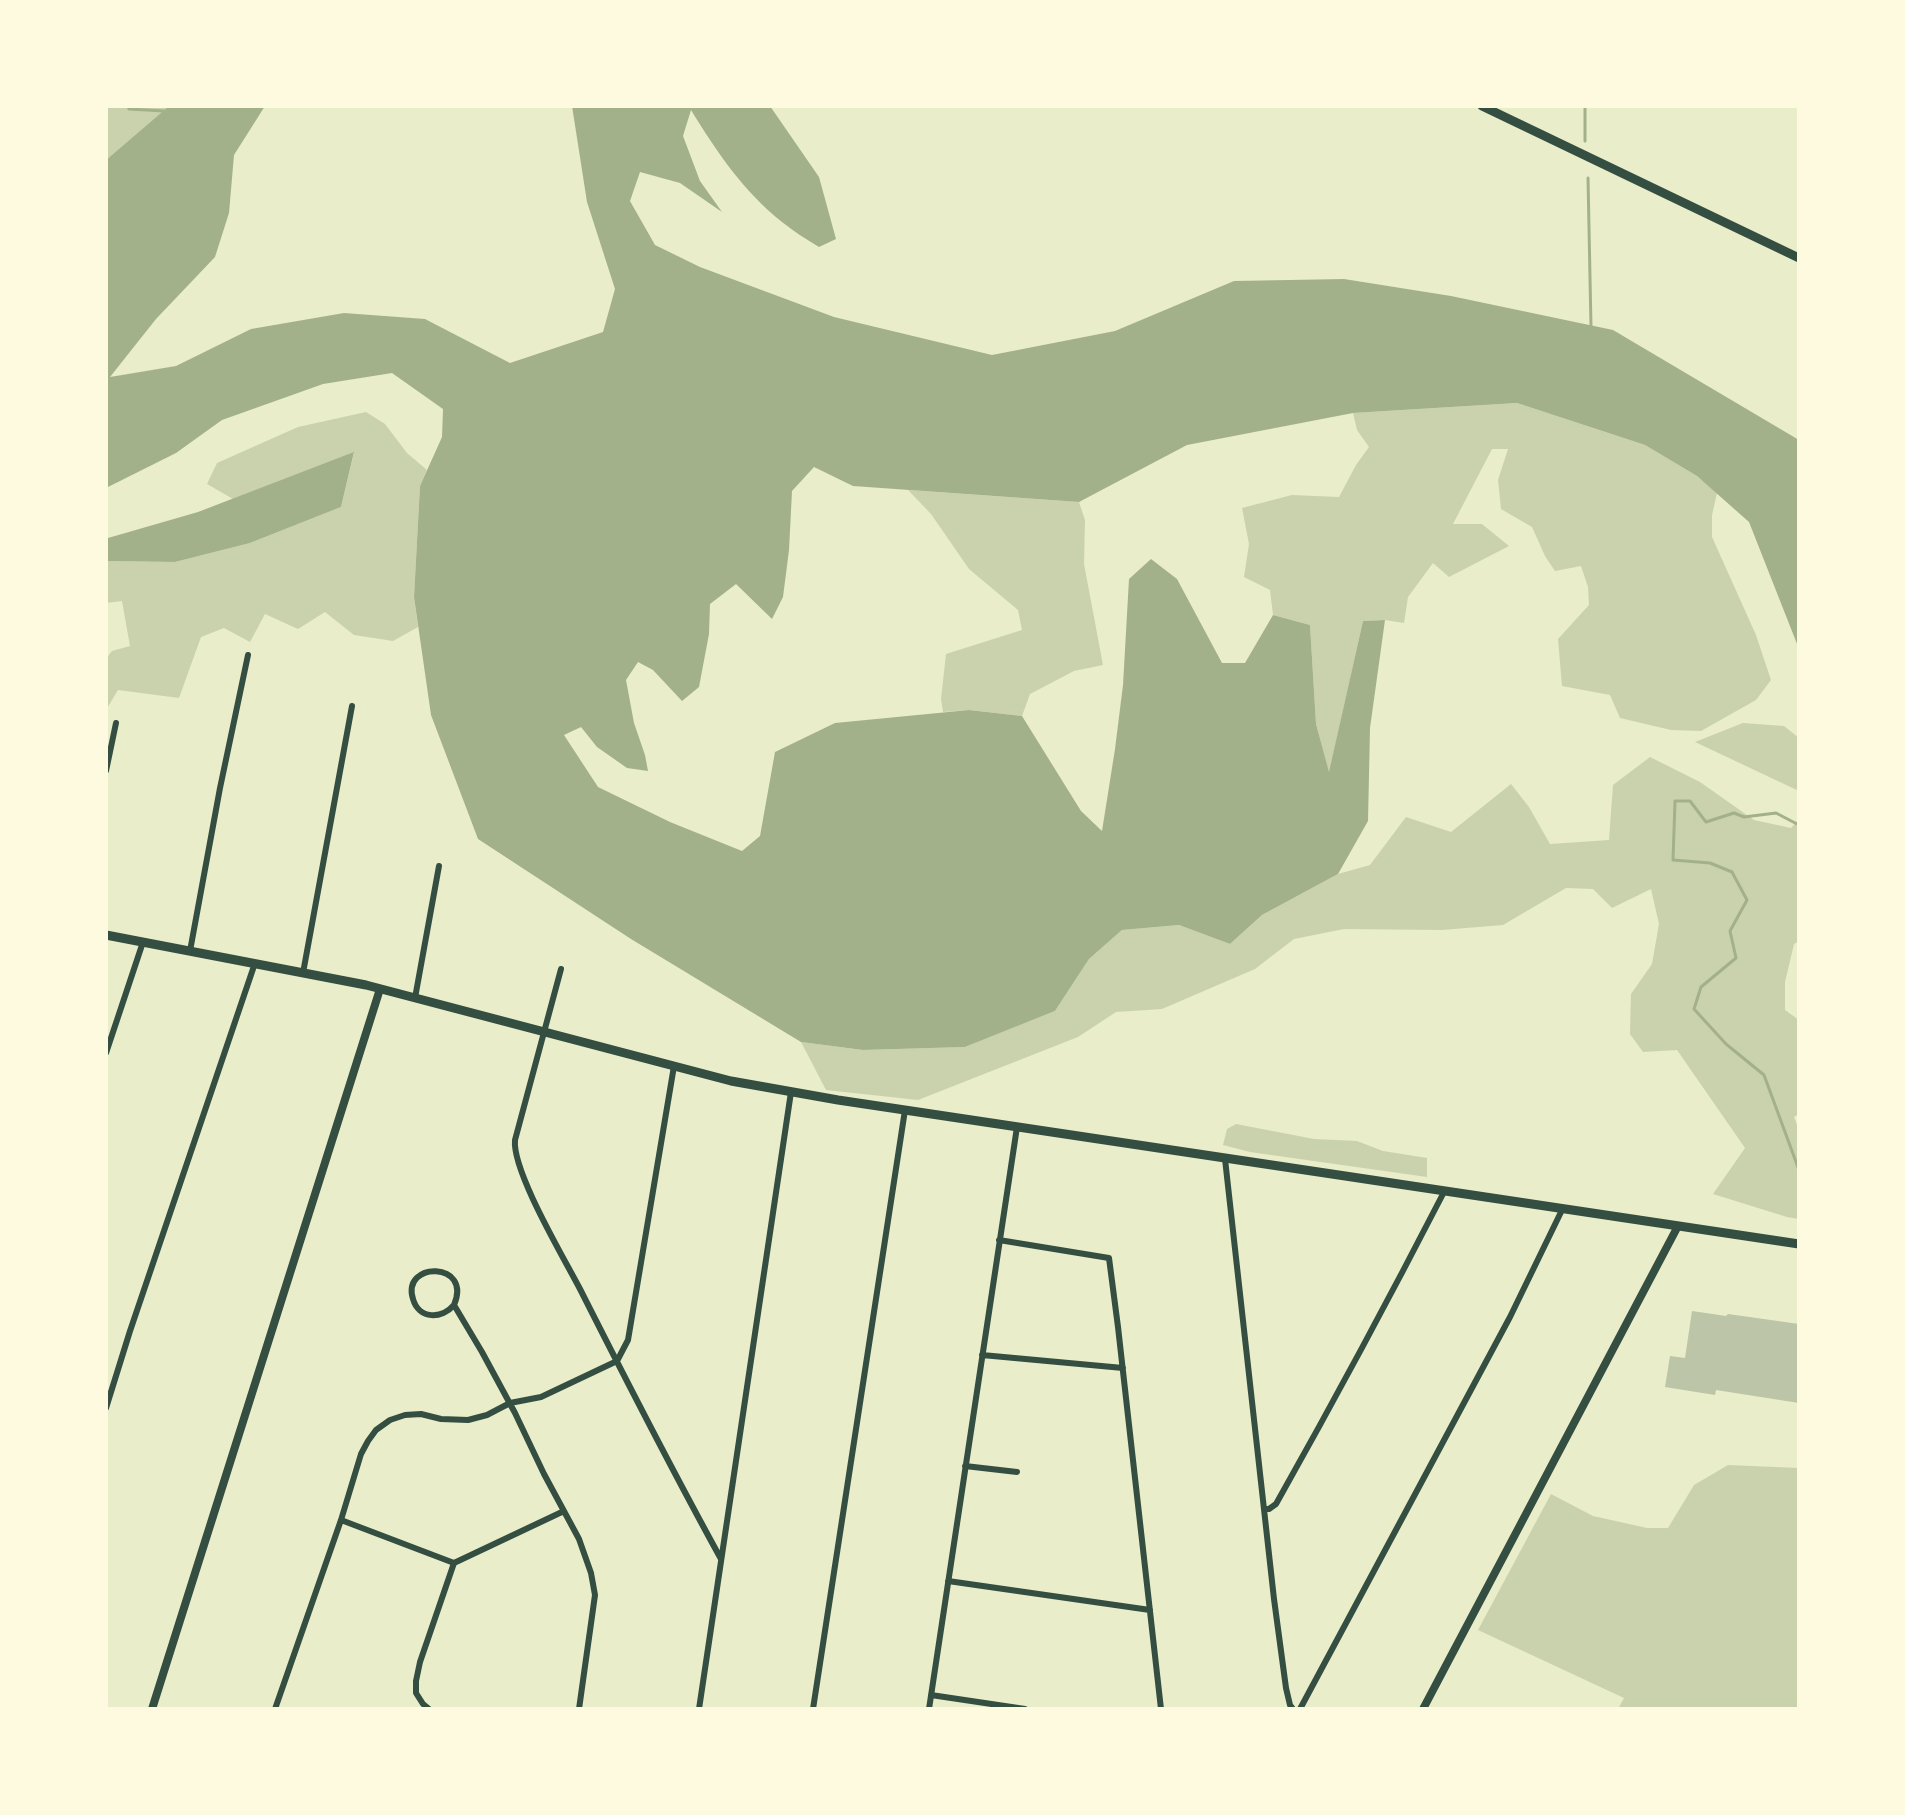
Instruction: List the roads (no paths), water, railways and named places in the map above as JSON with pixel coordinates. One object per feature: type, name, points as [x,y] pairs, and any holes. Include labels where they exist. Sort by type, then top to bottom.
[{"type":"main road","points":[[1482,106],[1799,258]]},
{"type":"main road","points":[[106,935],[380,989],[731,1081],[791,1092],[1799,1244]]},
{"type":"street","points":[[190,951],[248,655]]},
{"type":"street","points":[[303,973],[352,706]]},
{"type":"street","points":[[106,771],[116,723]]},
{"type":"street","points":[[415,998],[439,866]]},
{"type":"street","points":[[106,1053],[143,942]]},
{"type":"street","points":[[106,1408],[255,963]]},
{"type":"street","points":[[561,969],[515,1140],[516,1156],[543,1218],[664,1455],[721,1559]]},
{"type":"street","points":[[152,1709],[380,989]]},
{"type":"street","points":[[275,1709],[361,1454],[376,1430],[390,1420],[413,1414],[446,1420],[468,1420],[487,1415],[510,1403],[541,1397],[617,1361],[628,1340],[674,1066]]},
{"type":"street","points":[[699,1709],[791,1092]]},
{"type":"street","points":[[813,1709],[905,1110]]},
{"type":"street","points":[[929,1709],[1017,1127]]},
{"type":"street","points":[[1225,1159],[1284,1673],[1293,1709]]},
{"type":"street","points":[[1264,1509],[1276,1504],[1384,1309],[1444,1192]]},
{"type":"street","points":[[1300,1709],[1510,1317],[1562,1210]]},
{"type":"street","points":[[1423,1709],[1678,1226]]},
{"type":"street","points":[[999,1240],[1109,1258],[1161,1709]]},
{"type":"street","points":[[454,1305],[439,1315],[428,1315],[416,1306],[412,1288],[417,1279],[429,1271],[439,1271],[454,1282],[457,1291],[454,1305],[510,1403],[579,1539],[591,1573],[595,1595],[579,1709]]},
{"type":"street","points":[[982,1355],[1123,1368]]},
{"type":"street","points":[[965,1466],[1017,1472]]},
{"type":"street","points":[[429,1709],[416,1693],[416,1681],[454,1563],[564,1511]]},
{"type":"street","points":[[341,1520],[454,1563]]},
{"type":"street","points":[[948,1581],[1150,1610]]},
{"type":"street","points":[[931,1695],[1025,1709]]},
{"type":"waterway","points":[[128,106],[129,109],[164,111]]},
{"type":"waterway","points":[[1585,106],[1585,141]]},
{"type":"waterway","points":[[1588,178],[1591,327]]},
{"type":"waterway","points":[[1799,825],[1776,813],[1744,817],[1734,813],[1706,822],[1690,801],[1675,801],[1673,860],[1710,863],[1732,872],[1747,900],[1730,931],[1736,958],[1701,987],[1694,1009],[1726,1044],[1764,1075],[1799,1170]]}]
